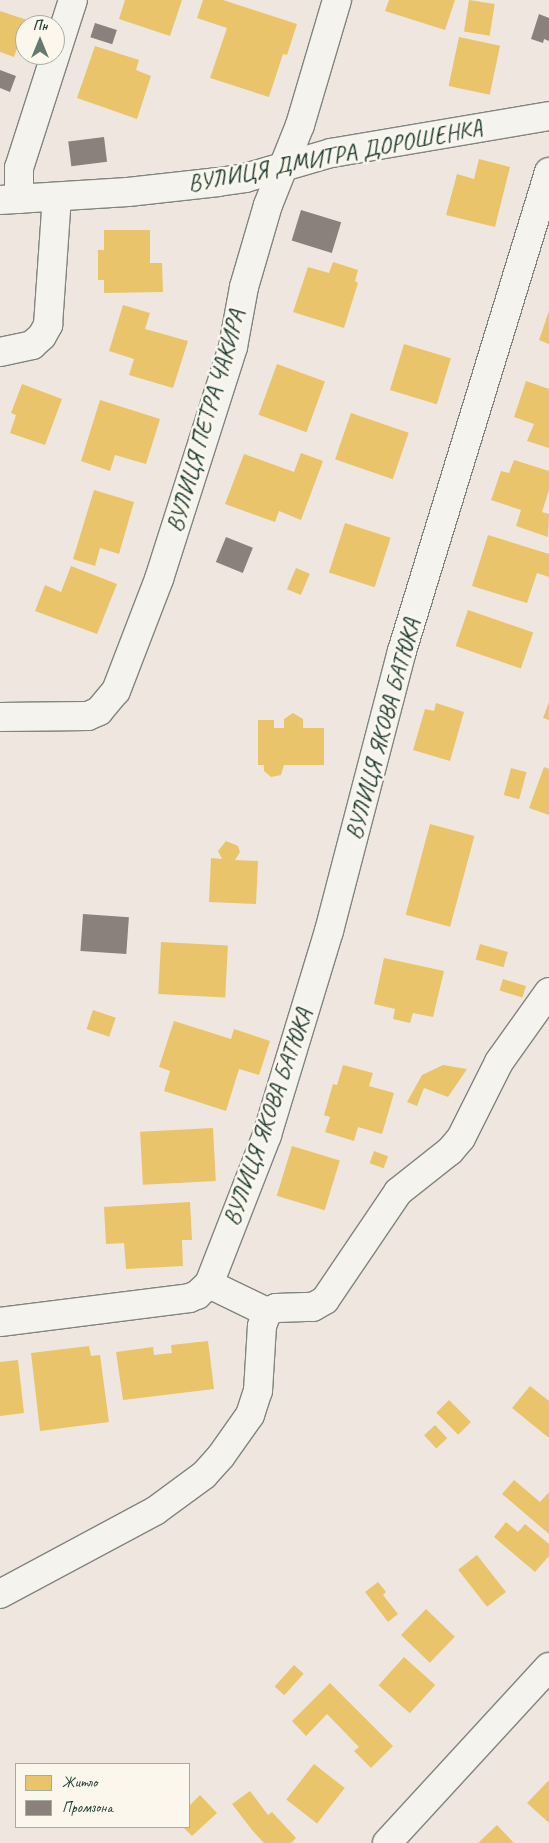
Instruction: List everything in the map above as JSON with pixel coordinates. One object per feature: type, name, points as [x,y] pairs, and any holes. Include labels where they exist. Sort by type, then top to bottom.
[{"type":"street","points":[[10,199],[73,0]]},
{"type":"street","name":"ВУЛИЦЯ ПЕТРА ЧАКИРА","points":[[0,717],[88,716],[99,711],[116,691],[159,579],[233,347],[244,287],[283,166],[300,125],[337,0]]},
{"type":"street","name":"ВУЛИЦЯ ДМИТРА ДОРОШЕНКА","points":[[10,199],[200,185],[245,178],[283,166],[399,139],[549,116]]},
{"type":"street","name":"ВУЛИЦЯ ЯКОВА БАТЮКА","points":[[209,1284],[267,1135],[330,930],[402,650],[549,172]]},
{"type":"street","points":[[0,352],[32,345],[42,336],[48,325],[57,197]]},
{"type":"street","points":[[0,1594],[155,1511],[210,1469],[237,1436],[250,1414],[258,1391],[262,1326],[267,1312],[276,1308],[307,1308],[324,1300],[398,1192],[444,1157],[461,1138],[499,1062],[549,992]]},
{"type":"street","points":[[0,1322],[189,1298],[197,1295],[209,1284],[267,1312]]},
{"type":"street","points":[[387,1843],[549,1667]]},
{"type":"building: Житло","points":[[125,0],[182,0],[170,36],[119,19]]},
{"type":"building: Житло","points":[[203,0],[223,0],[297,24],[287,55],[283,54],[269,97],[210,78],[227,28],[197,18]]},
{"type":"building: Житло","points":[[389,0],[455,0],[445,30],[385,11]]},
{"type":"building: Житло","points":[[469,0],[495,4],[490,36],[464,32]]},
{"type":"building: Житло","points":[[0,11],[15,16],[15,54],[14,57],[0,52]]},
{"type":"building: Житло","points":[[459,37],[500,46],[490,95],[449,86]]},
{"type":"building: Житло","points":[[95,46],[139,60],[136,70],[151,76],[137,119],[77,98]]},
{"type":"building: Житло","points":[[479,159],[510,167],[495,227],[446,215],[457,174],[474,179]]},
{"type":"building: Житло","points":[[104,230],[150,230],[150,263],[162,263],[163,292],[104,293],[104,280],[98,280],[98,250],[104,250]]},
{"type":"building: Житло","points":[[333,262],[358,270],[355,281],[358,283],[344,328],[293,312],[308,267],[329,273]]},
{"type":"building: Житло","points":[[123,305],[150,313],[145,329],[188,341],[173,388],[129,375],[134,359],[109,351]]},
{"type":"building: Житло","points":[[549,311],[549,344],[539,340]]},
{"type":"building: Житло","points":[[404,344],[451,358],[437,404],[390,390]]},
{"type":"building: Житло","points":[[277,364],[325,381],[306,432],[259,415]]},
{"type":"building: Житло","points":[[526,381],[549,389],[549,448],[527,441],[534,424],[514,417]]},
{"type":"building: Житло","points":[[22,384],[62,399],[45,445],[10,433],[16,415],[11,413]]},
{"type":"building: Житло","points":[[100,400],[160,419],[146,464],[115,455],[110,471],[81,461]]},
{"type":"building: Житло","points":[[351,413],[409,433],[393,479],[335,459]]},
{"type":"building: Житло","points":[[301,453],[323,461],[301,520],[279,511],[275,522],[225,504],[244,454],[294,472]]},
{"type":"building: Житло","points":[[514,460],[549,471],[549,490],[542,512],[549,514],[548,537],[516,526],[521,510],[491,500],[501,471],[509,473]]},
{"type":"building: Житло","points":[[94,490],[134,502],[119,554],[100,548],[95,566],[73,559]]},
{"type":"building: Житло","points":[[345,523],[391,538],[375,587],[329,572]]},
{"type":"building: Житло","points":[[488,535],[549,554],[549,577],[537,573],[527,603],[472,586]]},
{"type":"building: Житло","points":[[71,566],[117,584],[97,634],[35,611],[45,585],[61,592]]},
{"type":"building: Житло","points":[[296,568],[310,574],[301,595],[287,589]]},
{"type":"building: Житло","points":[[468,610],[533,632],[521,668],[456,646]]},
{"type":"building: Житло","points":[[549,702],[549,720],[543,718]]},
{"type":"building: Житло","points":[[436,703],[464,712],[450,761],[413,750],[425,709],[434,711]]},
{"type":"building: Житло","points":[[293,713],[303,719],[303,728],[324,728],[324,765],[284,765],[281,775],[271,777],[264,771],[264,765],[258,765],[258,720],[274,720],[274,728],[284,728],[284,719]]},
{"type":"building: Житло","points":[[544,767],[549,769],[549,815],[529,808]]},
{"type":"building: Житло","points":[[511,768],[526,772],[519,799],[504,795]]},
{"type":"building: Житло","points":[[430,824],[474,836],[450,927],[406,915]]},
{"type":"building: Житло","points":[[226,841],[238,846],[240,852],[235,860],[258,861],[256,904],[209,902],[211,858],[222,859],[218,851]]},
{"type":"building: Житло","points":[[161,942],[228,946],[225,997],[158,994]]},
{"type":"building: Житло","points":[[480,944],[508,952],[503,967],[476,959]]},
{"type":"building: Житло","points":[[384,958],[444,971],[433,1017],[413,1013],[410,1023],[393,1019],[395,1009],[374,1004]]},
{"type":"building: Житло","points":[[503,979],[526,986],[522,997],[499,990]]},
{"type":"building: Житло","points":[[93,1010],[116,1018],[109,1037],[86,1029]]},
{"type":"building: Житло","points":[[174,1021],[231,1039],[234,1029],[270,1041],[259,1075],[239,1069],[226,1111],[164,1091],[170,1071],[159,1067]]},
{"type":"building: Житло","points":[[343,1065],[373,1073],[369,1086],[394,1093],[382,1134],[358,1127],[354,1141],[325,1132],[330,1117],[324,1115],[333,1084],[337,1085]]},
{"type":"building: Житло","points":[[443,1065],[467,1069],[448,1097],[424,1088],[417,1106],[407,1102],[422,1075]]},
{"type":"building: Житло","points":[[213,1128],[216,1181],[143,1185],[140,1132]]},
{"type":"building: Житло","points":[[292,1146],[340,1161],[325,1210],[277,1196]]},
{"type":"building: Житло","points":[[374,1151],[388,1156],[384,1168],[370,1163]]},
{"type":"building: Житло","points":[[190,1202],[192,1240],[182,1240],[183,1266],[126,1269],[124,1243],[106,1244],[104,1207]]},
{"type":"building: Житло","points":[[208,1341],[214,1389],[123,1400],[116,1352],[153,1347],[154,1355],[172,1353],[171,1345]]},
{"type":"building: Житло","points":[[89,1346],[91,1356],[100,1355],[109,1422],[40,1431],[31,1353]]},
{"type":"building: Житло","points":[[18,1360],[24,1413],[0,1416],[0,1362]]},
{"type":"building: Житло","points":[[530,1386],[549,1401],[549,1438],[512,1408]]},
{"type":"building: Житло","points":[[449,1400],[471,1422],[458,1435],[436,1413]]},
{"type":"building: Житло","points":[[435,1425],[447,1438],[436,1448],[424,1435]]},
{"type":"building: Житло","points":[[514,1480],[540,1502],[549,1492],[549,1534],[502,1494]]},
{"type":"building: Житло","points":[[506,1522],[518,1532],[525,1524],[549,1544],[549,1556],[535,1572],[494,1537]]},
{"type":"building: Житло","points":[[477,1555],[506,1592],[487,1607],[458,1570]]},
{"type":"building: Житло","points":[[378,1582],[386,1592],[383,1595],[398,1614],[388,1622],[365,1592]]},
{"type":"building: Житло","points":[[426,1609],[455,1637],[430,1663],[401,1635]]},
{"type":"building: Житло","points":[[404,1657],[435,1685],[410,1713],[379,1685]]},
{"type":"building: Житло","points":[[294,1665],[304,1674],[284,1695],[275,1687]]},
{"type":"building: Житло","points":[[330,1683],[393,1746],[371,1768],[354,1751],[359,1747],[327,1714],[306,1736],[292,1721]]},
{"type":"building: Житло","points":[[314,1764],[345,1788],[317,1823],[286,1799]]},
{"type":"building: Житло","points":[[549,1780],[549,1823],[527,1803]]},
{"type":"building: Житло","points":[[250,1791],[268,1815],[272,1812],[296,1838],[291,1843],[264,1843],[252,1830],[232,1804]]},
{"type":"building: Житло","points":[[200,1795],[217,1813],[192,1836],[184,1828],[190,1828],[190,1805]]},
{"type":"building: Житло","points":[[497,1825],[514,1843],[478,1843]]},
{"type":"building: Промзона","points":[[539,14],[549,18],[549,41],[544,39],[543,43],[531,39]]},
{"type":"building: Промзона","points":[[95,23],[117,30],[112,44],[90,37]]},
{"type":"building: Промзона","points":[[0,70],[16,76],[10,92],[0,88]]},
{"type":"building: Промзона","points":[[104,137],[107,162],[71,166],[68,141]]},
{"type":"building: Промзона","points":[[301,210],[341,222],[332,253],[292,241]]},
{"type":"building: Промзона","points":[[226,537],[253,548],[243,573],[216,562]]},
{"type":"building: Промзона","points":[[83,914],[129,917],[126,954],[80,951]]}]
